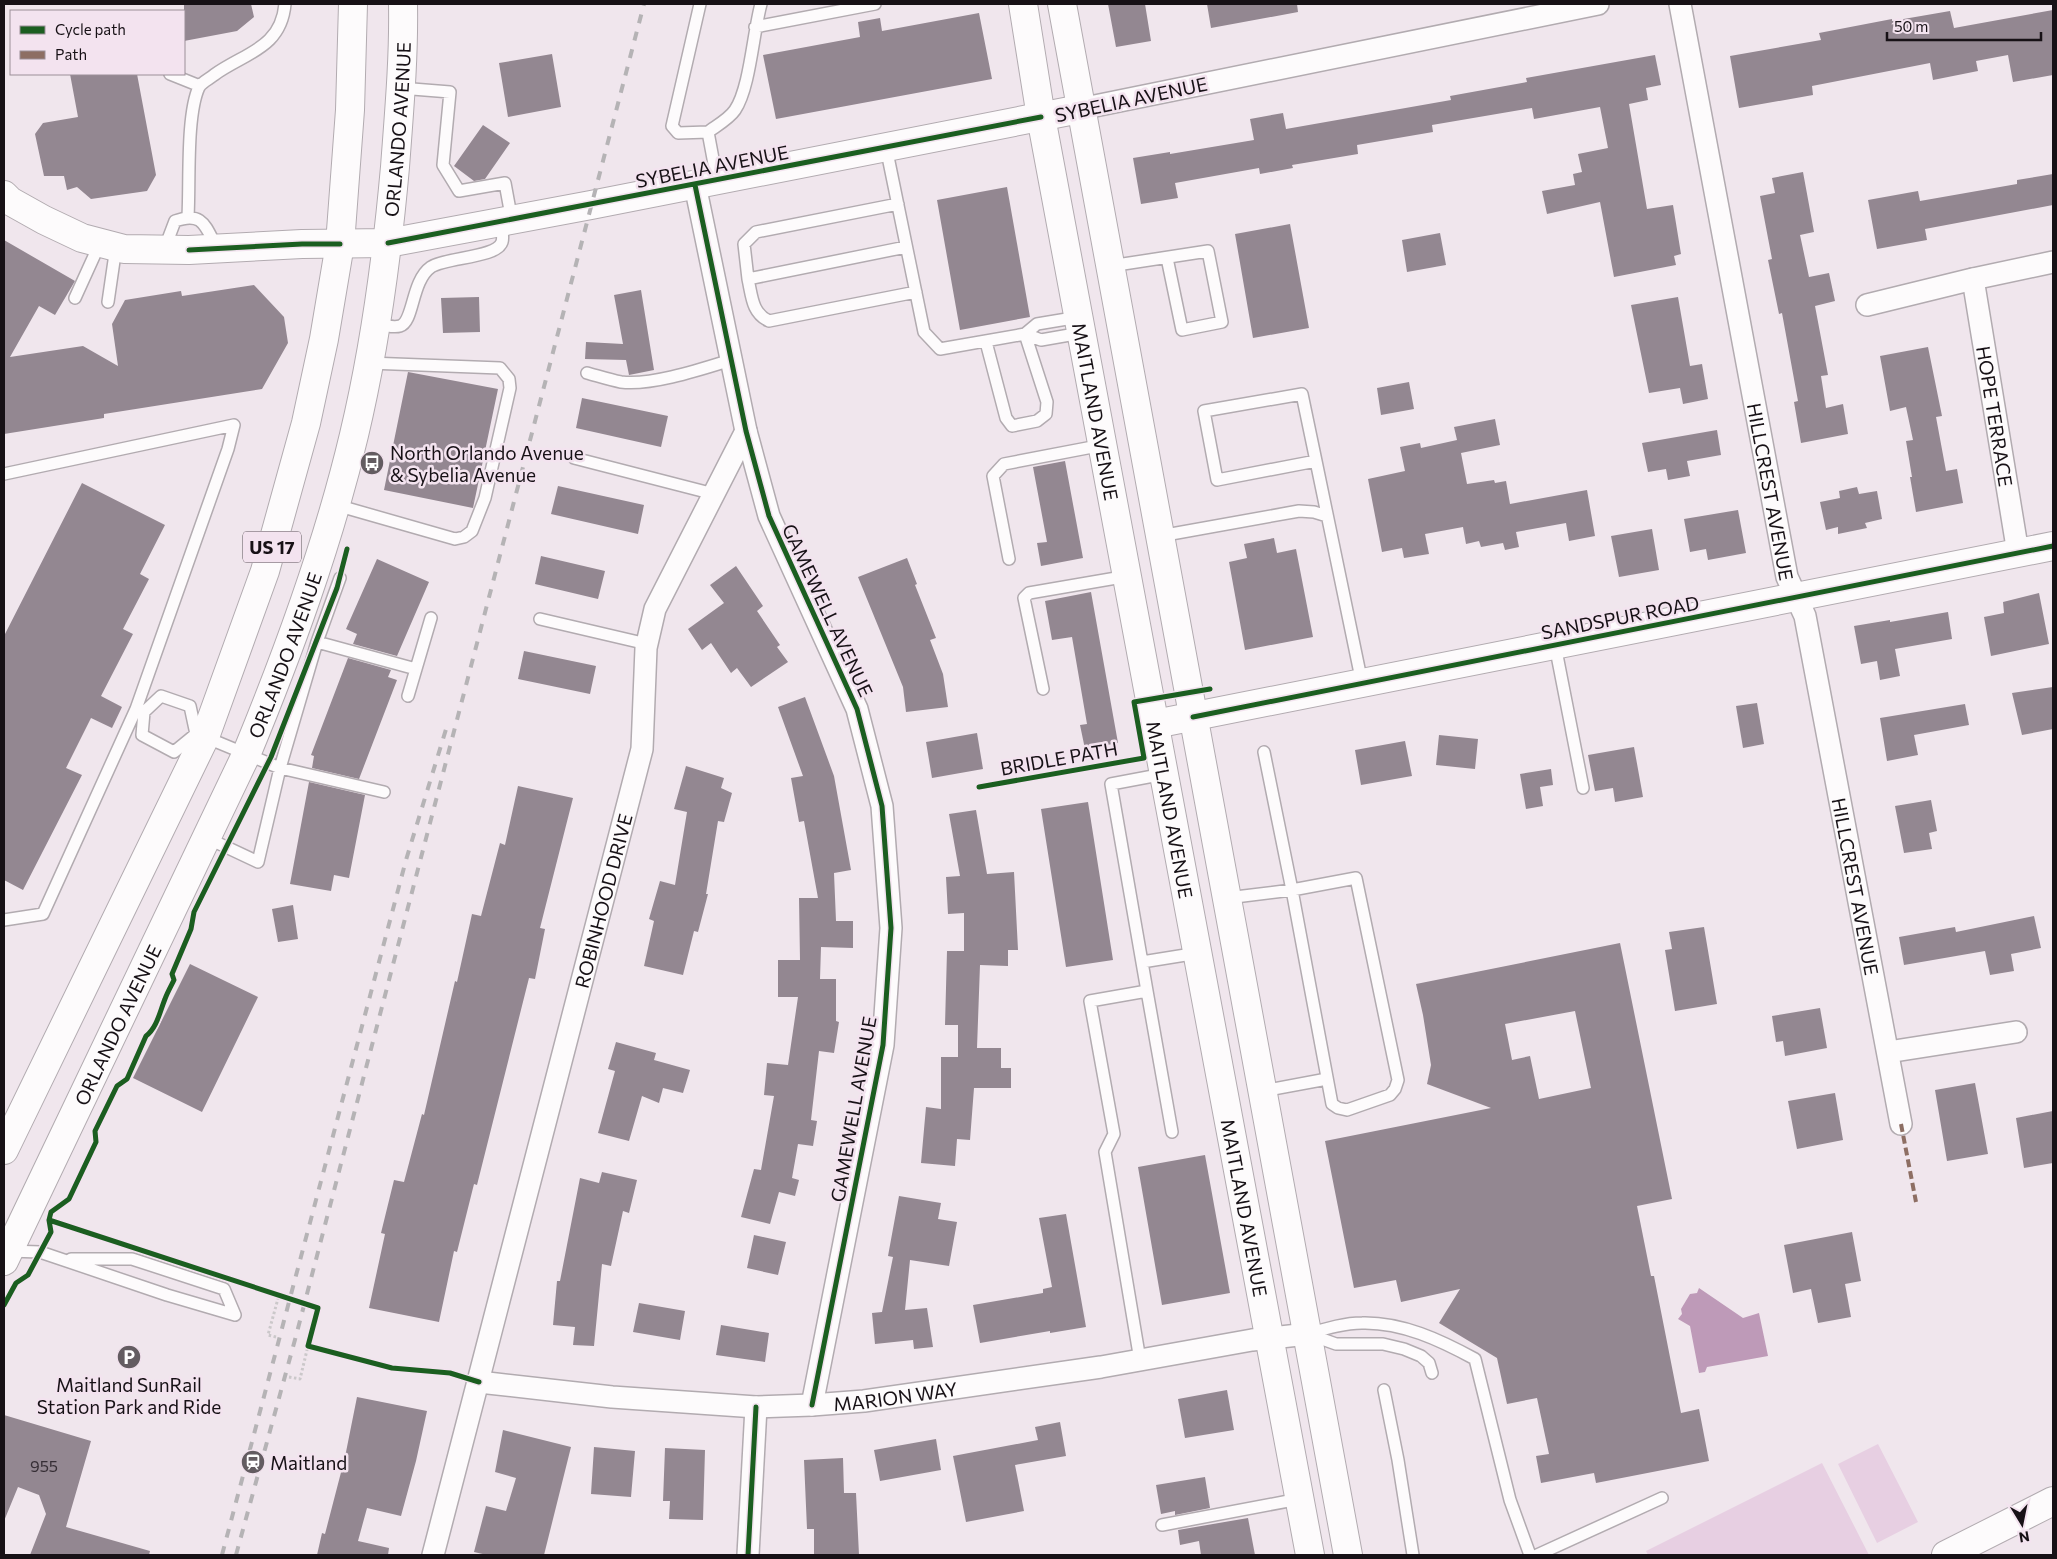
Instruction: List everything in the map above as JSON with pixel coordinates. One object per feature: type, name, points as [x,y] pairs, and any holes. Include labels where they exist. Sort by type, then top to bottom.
[{"type":"main road","name":"US 17","points":[[4,1150],[200,735],[265,571],[288,495],[308,414],[324,339],[340,244],[350,110],[353,4]]},
{"type":"main road","name":"ORLANDO AVENUE","points":[[5,1254],[246,755],[282,669],[336,505],[354,434],[377,323],[388,243],[400,88],[403,4]]},
{"type":"main road","name":"MAITLAND AVENUE","points":[[1023,4],[1080,325],[1310,1555]]},
{"type":"main road","name":"MAITLAND AVENUE","points":[[1062,4],[1348,1555]]},
{"type":"main road","name":"SYBELIA AVENUE","points":[[4,195],[10,201],[44,220],[82,238],[124,249],[164,250],[302,244],[388,243],[506,222],[1080,109]]},
{"type":"main road","name":"SANDSPUR ROAD","points":[[1155,724],[2053,546]]},
{"type":"main road","points":[[1946,1555],[2053,1501]]},
{"type":"street","name":"SYBELIA AVENUE","points":[[1080,109],[1598,4]]},
{"type":"street","name":"HILLCREST AVENUE","points":[[1680,4],[1787,577],[1805,616],[1901,1124]]},
{"type":"street","name":"GAMEWELL AVENUE","points":[[706,183],[731,360],[746,431],[768,516],[857,709],[882,806],[892,928],[883,1045],[812,1406]]},
{"type":"street","points":[[1867,305],[2053,262]]},
{"type":"street","name":"HOPE TERRACE","points":[[1973,279],[2018,552]]},
{"type":"street","name":"ROBINHOOD DRIVE","points":[[433,1555],[642,749],[647,644],[656,609],[746,431]]},
{"type":"street","points":[[1888,1052],[2016,1032]]},
{"type":"street","name":"MARION WAY","points":[[479,1382],[612,1397],[756,1407],[812,1406],[884,1398],[1140,1360],[1270,1338],[1308,1334]]},
{"type":"street","points":[[748,1555],[756,1407]]},
{"type":"lane","points":[[188,216],[191,133],[194,108],[200,86],[224,68],[251,55],[274,36],[284,16],[285,4]]},
{"type":"lane","points":[[700,4],[672,126],[678,133],[708,132],[735,111],[744,91],[761,4]]},
{"type":"lane","points":[[755,27],[875,4]]},
{"type":"lane","points":[[172,75],[200,86]]},
{"type":"lane","points":[[377,323],[396,327],[402,326],[408,320],[416,286],[426,270],[437,263],[486,253],[500,246],[506,222],[505,183],[459,191],[443,165],[450,92],[400,88]]},
{"type":"lane","points":[[706,183],[708,132]]},
{"type":"lane","points":[[886,147],[924,332],[940,349],[1025,334],[1037,324],[1080,325]]},
{"type":"lane","points":[[898,204],[756,232],[744,244],[754,309],[761,317],[769,321],[916,292]]},
{"type":"lane","points":[[164,250],[175,221],[188,216],[198,219],[206,228],[217,248]]},
{"type":"lane","points":[[75,298],[108,245]]},
{"type":"lane","points":[[108,245],[108,302]]},
{"type":"lane","points":[[748,279],[906,247]]},
{"type":"lane","points":[[1110,266],[1208,251],[1222,322],[1182,330],[1167,258]]},
{"type":"lane","points":[[1025,334],[1041,340],[1080,325]]},
{"type":"lane","points":[[986,342],[1006,418],[1012,426],[1037,422],[1046,414],[1047,402],[1025,334]]},
{"type":"lane","points":[[587,373],[621,382],[634,382],[699,370],[731,360]]},
{"type":"lane","points":[[336,505],[455,539],[464,537],[472,531],[485,498],[510,388],[509,379],[500,368],[369,363]]},
{"type":"lane","points":[[1316,462],[1218,480],[1204,412],[1302,394],[1362,683]]},
{"type":"lane","points":[[4,474],[234,425],[228,449],[140,711],[43,914],[4,920]]},
{"type":"lane","points":[[1009,559],[993,476],[1004,464],[1103,445]]},
{"type":"lane","points":[[574,458],[714,494]]},
{"type":"lane","points":[[1160,536],[1299,511],[1314,512],[1327,516]]},
{"type":"lane","points":[[1043,689],[1024,598],[1029,593],[1128,576]]},
{"type":"lane","points":[[207,838],[258,862],[280,768],[317,642],[340,578]]},
{"type":"lane","points":[[408,696],[431,618]]},
{"type":"lane","points":[[540,619],[647,644]]},
{"type":"lane","points":[[317,642],[416,669]]},
{"type":"lane","points":[[1555,645],[1583,788]]},
{"type":"lane","points":[[140,711],[161,696],[190,706],[200,735],[246,755],[280,768],[384,792]]},
{"type":"lane","points":[[140,711],[142,736],[174,752],[200,735]]},
{"type":"lane","points":[[1227,898],[1292,890],[1356,878],[1398,1080],[1395,1089],[1390,1095],[1347,1110],[1332,1104],[1292,890],[1264,752]]},
{"type":"lane","points":[[1164,774],[1111,784],[1172,1132]]},
{"type":"lane","points":[[1142,962],[1198,953]]},
{"type":"lane","points":[[1140,1360],[1105,1152],[1114,1134],[1090,1001],[1146,991]]},
{"type":"lane","points":[[1263,1091],[1327,1079]]},
{"type":"lane","points":[[5,1254],[40,1252],[60,1259],[167,1295],[235,1315],[224,1289],[139,1261],[132,1259],[60,1259]]},
{"type":"lane","points":[[1308,1334],[1362,1323],[1393,1327],[1438,1339],[1475,1359],[1510,1500],[1530,1555]]},
{"type":"lane","points":[[1308,1334],[1336,1344],[1383,1344],[1404,1349],[1430,1362],[1432,1373]]},
{"type":"lane","points":[[1384,1390],[1398,1460],[1413,1555]]},
{"type":"lane","points":[[1537,1555],[1662,1498]]},
{"type":"lane","points":[[1162,1525],[1299,1499]]},
{"type":"path","points":[[270,1292],[282,1296],[268,1335],[276,1337]]},
{"type":"path","points":[[289,1377],[300,1380],[310,1339]]},
{"type":"path","points":[[308,1346],[318,1349]]},
{"type":"shaded area","points":[[1699,1288],[1743,1318],[1759,1313],[1768,1356],[1707,1367],[1705,1372],[1699,1373],[1690,1326],[1678,1319],[1682,1314],[1681,1309],[1690,1294],[1697,1293]]},
{"type":"shaded area","points":[[1878,1444],[1918,1522],[1877,1543],[1838,1464]]},
{"type":"shaded area","points":[[1822,1463],[1869,1555],[1648,1555],[1646,1551]]},
{"type":"building","points":[[184,4],[251,4],[254,17],[237,31],[185,41]]},
{"type":"building","points":[[1108,4],[1145,4],[1151,41],[1116,47]]},
{"type":"building","points":[[1207,4],[1297,4],[1298,12],[1211,28]]},
{"type":"building","points":[[2053,10],[2053,75],[2013,82],[2008,55],[1976,61],[1978,71],[1933,80],[1930,63],[1812,86],[1813,95],[1739,108],[1730,56],[1821,40],[1819,33],[1892,19],[1892,21],[1950,11],[1954,28]]},
{"type":"building","points":[[979,13],[992,79],[776,119],[763,55],[860,37],[858,22],[880,18],[882,31]]},
{"type":"building","points":[[552,54],[561,107],[508,117],[499,63]]},
{"type":"building","points":[[1655,55],[1661,85],[1646,88],[1648,100],[1629,104],[1647,209],[1673,205],[1681,254],[1674,256],[1676,265],[1614,277],[1600,202],[1547,214],[1542,191],[1575,185],[1573,174],[1582,172],[1578,154],[1608,148],[1600,107],[1534,119],[1532,108],[1432,125],[1433,132],[1357,145],[1358,154],[1292,165],[1293,168],[1260,174],[1259,168],[1175,183],[1178,198],[1141,204],[1133,158],[1254,140],[1250,119],[1283,113],[1286,129],[1451,100],[1450,96],[1527,82],[1526,78]]},
{"type":"building","points":[[70,75],[137,75],[156,175],[147,191],[91,199],[77,187],[67,190],[64,176],[44,176],[35,134],[43,123],[78,117]]},
{"type":"building","points":[[483,125],[510,143],[485,179],[474,181],[454,166]]},
{"type":"building","points":[[1803,172],[1814,232],[1800,235],[1809,277],[1829,273],[1835,301],[1815,306],[1828,375],[1821,376],[1826,408],[1843,404],[1848,434],[1801,443],[1794,402],[1798,401],[1782,313],[1779,314],[1768,260],[1772,259],[1760,196],[1775,193],[1772,178]]},
{"type":"building","points":[[2053,174],[2053,205],[1925,229],[1927,240],[1877,249],[1868,200],[1918,191],[1920,201],[2017,184],[2017,180]]},
{"type":"building","points":[[1007,187],[1030,317],[960,330],[937,200]]},
{"type":"building","points":[[1290,224],[1309,328],[1253,338],[1235,234]]},
{"type":"building","points":[[1440,233],[1446,265],[1407,272],[1402,240]]},
{"type":"building","points":[[4,240],[75,281],[55,315],[39,306],[10,357],[83,346],[118,366],[112,324],[125,300],[181,291],[182,296],[254,285],[284,317],[288,343],[262,389],[104,414],[104,418],[4,434]]},
{"type":"building","points":[[641,290],[654,370],[629,375],[626,360],[585,359],[586,342],[623,344],[614,295]]},
{"type":"building","points":[[479,297],[480,332],[443,333],[441,298]]},
{"type":"building","points":[[1678,297],[1690,366],[1702,364],[1708,399],[1683,404],[1680,388],[1649,393],[1631,305]]},
{"type":"building","points":[[1928,347],[1942,416],[1936,417],[1946,471],[1957,469],[1963,503],[1916,512],[1906,441],[1913,440],[1906,407],[1890,411],[1880,356]]},
{"type":"building","points":[[408,372],[498,389],[473,508],[384,490]]},
{"type":"building","points":[[1409,382],[1414,409],[1381,415],[1377,388]]},
{"type":"building","points":[[582,398],[668,416],[661,447],[576,428]]},
{"type":"building","points":[[1495,419],[1500,445],[1461,453],[1467,484],[1494,480],[1495,483],[1506,481],[1510,504],[1587,490],[1595,536],[1569,541],[1566,523],[1516,532],[1519,547],[1505,550],[1503,543],[1481,547],[1479,541],[1466,544],[1463,527],[1425,534],[1429,554],[1404,558],[1402,548],[1382,552],[1368,479],[1405,471],[1400,447],[1420,443],[1421,448],[1457,440],[1454,427]]},
{"type":"building","points":[[1717,430],[1721,455],[1687,461],[1690,476],[1668,480],[1666,469],[1648,472],[1642,443]]},
{"type":"building","points":[[1065,461],[1083,558],[1041,566],[1037,543],[1047,542],[1033,467]]},
{"type":"building","points":[[82,483],[165,525],[140,574],[149,579],[123,629],[133,634],[101,696],[122,707],[112,728],[91,718],[66,768],[82,775],[23,890],[4,880],[4,636]]},
{"type":"building","points":[[558,486],[644,505],[638,534],[551,514]]},
{"type":"building","points":[[1857,487],[1859,494],[1877,491],[1882,519],[1865,523],[1867,528],[1838,534],[1838,527],[1826,530],[1820,502],[1840,498],[1839,491]]},
{"type":"building","points":[[1738,510],[1746,553],[1708,560],[1706,549],[1690,552],[1684,519]]},
{"type":"building","points":[[1652,529],[1659,570],[1619,577],[1611,536]]},
{"type":"building","points":[[1274,538],[1277,553],[1296,549],[1313,637],[1245,650],[1229,562],[1247,558],[1244,544]]},
{"type":"building","points":[[541,556],[605,571],[598,599],[535,584]]},
{"type":"building","points":[[907,558],[917,584],[915,585],[936,638],[930,640],[943,674],[948,707],[906,712],[903,687],[858,577]]},
{"type":"building","points":[[377,559],[429,582],[397,656],[353,644],[357,634],[346,629]]},
{"type":"building","points":[[736,566],[763,606],[757,611],[780,645],[777,647],[788,662],[751,687],[737,668],[731,673],[711,643],[702,650],[688,629],[724,603],[710,585]]},
{"type":"building","points":[[1091,592],[1118,743],[1085,749],[1080,725],[1087,724],[1072,637],[1052,640],[1045,601]]},
{"type":"building","points":[[2039,593],[2049,644],[1991,656],[1984,617],[2004,613],[2003,602]]},
{"type":"building","points":[[1948,612],[1952,639],[1895,649],[1900,676],[1880,680],[1877,661],[1861,664],[1854,626]]},
{"type":"building","points":[[524,651],[596,666],[590,694],[518,679]]},
{"type":"building","points":[[348,658],[391,670],[388,677],[397,680],[359,779],[312,768],[314,756],[311,755]]},
{"type":"building","points":[[2053,687],[2053,729],[2022,735],[2012,693]]},
{"type":"building","points":[[805,697],[834,776],[851,870],[834,873],[836,921],[853,921],[853,948],[821,947],[820,979],[836,979],[836,1021],[839,1022],[834,1053],[819,1051],[811,1120],[817,1121],[813,1146],[798,1144],[792,1178],[799,1180],[795,1196],[779,1192],[770,1224],[741,1217],[754,1169],[761,1170],[774,1096],[764,1095],[767,1063],[788,1065],[798,997],[778,997],[778,960],[800,960],[799,898],[818,898],[804,821],[799,822],[791,778],[803,776],[778,707]]},
{"type":"building","points":[[1757,703],[1764,744],[1743,748],[1736,706]]},
{"type":"building","points":[[1965,704],[1969,725],[1914,735],[1918,755],[1887,761],[1880,718]]},
{"type":"building","points":[[977,733],[983,769],[932,778],[926,742]]},
{"type":"building","points":[[1439,735],[1478,739],[1475,769],[1436,765]]},
{"type":"building","points":[[1405,741],[1412,776],[1361,785],[1355,750]]},
{"type":"building","points":[[1634,747],[1643,797],[1615,802],[1613,788],[1595,791],[1588,755]]},
{"type":"building","points":[[686,766],[724,778],[721,788],[732,793],[724,822],[718,821],[706,894],[708,894],[698,932],[694,931],[683,975],[644,966],[654,921],[649,919],[660,881],[675,885],[687,812],[674,809]]},
{"type":"building","points":[[1551,769],[1553,785],[1540,787],[1543,806],[1526,809],[1520,774]]},
{"type":"building","points":[[309,782],[365,795],[349,878],[334,875],[331,891],[290,884]]},
{"type":"building","points":[[518,786],[573,798],[540,928],[545,929],[535,979],[529,978],[477,1185],[474,1184],[457,1252],[454,1251],[439,1322],[369,1308],[385,1234],[381,1233],[394,1180],[404,1182],[422,1114],[424,1115],[472,914],[481,916],[500,843],[505,845]]},
{"type":"building","points":[[1931,800],[1937,831],[1929,833],[1932,849],[1904,853],[1895,806]]},
{"type":"building","points":[[1088,802],[1113,960],[1066,967],[1041,809]]},
{"type":"building","points":[[976,810],[987,874],[1014,872],[1018,950],[1008,950],[1008,966],[980,965],[977,1048],[1001,1048],[1001,1068],[1011,1068],[1011,1088],[974,1088],[970,1140],[957,1139],[955,1166],[921,1163],[926,1107],[941,1109],[941,1057],[958,1057],[958,1025],[945,1025],[947,951],[964,951],[964,913],[948,914],[946,877],[960,876],[949,814]]},
{"type":"building","points":[[293,905],[298,939],[278,942],[272,909]]},
{"type":"building","points":[[2034,916],[2041,948],[2011,954],[2014,971],[1990,975],[1985,951],[1904,965],[1899,937],[1955,927],[1956,932]]},
{"type":"building","points":[[1704,927],[1717,1004],[1675,1011],[1665,950],[1672,949],[1669,932]]},
{"type":"building","points":[[1620,943],[1672,1199],[1637,1206],[1651,1276],[1654,1276],[1681,1413],[1699,1409],[1709,1461],[1596,1483],[1594,1473],[1541,1483],[1536,1456],[1549,1454],[1537,1398],[1507,1404],[1497,1358],[1439,1323],[1460,1289],[1401,1302],[1396,1280],[1354,1288],[1325,1141],[1491,1108],[1427,1084],[1431,1065],[1416,984]],"holes":[[[1575,1011],[1591,1088],[1539,1099],[1530,1056],[1512,1060],[1505,1024]]]},
{"type":"building","points":[[190,964],[258,997],[202,1112],[133,1078]]},
{"type":"building","points":[[1820,1008],[1827,1048],[1785,1056],[1783,1041],[1776,1042],[1772,1016]]},
{"type":"building","points":[[616,1042],[656,1053],[654,1060],[690,1070],[683,1093],[663,1088],[659,1103],[642,1096],[629,1141],[598,1133],[615,1071],[608,1069]]},
{"type":"building","points":[[1975,1083],[1988,1154],[1947,1161],[1935,1090]]},
{"type":"building","points":[[1835,1093],[1843,1140],[1797,1149],[1788,1101]]},
{"type":"building","points":[[2053,1111],[2053,1163],[2024,1168],[2016,1118]]},
{"type":"building","points":[[1205,1155],[1230,1293],[1162,1305],[1138,1167]]},
{"type":"building","points":[[602,1172],[637,1180],[629,1213],[623,1211],[611,1266],[602,1264],[594,1346],[573,1345],[575,1327],[553,1325],[557,1281],[560,1281],[580,1178],[599,1183]]},
{"type":"building","points":[[899,1196],[941,1203],[938,1219],[957,1222],[949,1266],[910,1260],[905,1310],[927,1308],[933,1347],[914,1349],[913,1340],[875,1344],[872,1313],[882,1312],[893,1257],[888,1256]]},
{"type":"building","points":[[1066,1214],[1086,1327],[980,1343],[973,1305],[1043,1293],[1043,1289],[1052,1287],[1039,1218]]},
{"type":"building","points":[[1852,1232],[1861,1281],[1845,1284],[1851,1317],[1818,1323],[1811,1289],[1793,1293],[1784,1245]]},
{"type":"building","points":[[754,1235],[786,1242],[778,1275],[747,1268]]},
{"type":"building","points":[[639,1303],[685,1311],[680,1340],[633,1332]]},
{"type":"building","points":[[721,1325],[769,1333],[765,1362],[716,1355]]},
{"type":"building","points":[[1227,1390],[1234,1430],[1185,1438],[1178,1399]]},
{"type":"building","points":[[357,1397],[427,1411],[416,1461],[401,1516],[367,1508],[358,1541],[389,1548],[388,1555],[317,1555],[322,1533],[325,1534],[345,1457]]},
{"type":"building","points":[[4,1415],[91,1441],[66,1527],[150,1551],[149,1555],[30,1555],[46,1514],[39,1495],[18,1487],[4,1521]]},
{"type":"building","points":[[1060,1422],[1066,1456],[1015,1465],[1024,1511],[966,1522],[953,1456],[1038,1440],[1035,1427]]},
{"type":"building","points":[[503,1430],[571,1447],[544,1555],[487,1555],[474,1552],[486,1506],[506,1511],[516,1478],[495,1472]]},
{"type":"building","points":[[936,1439],[941,1470],[880,1481],[874,1450]]},
{"type":"building","points":[[594,1447],[635,1451],[631,1497],[591,1494]]},
{"type":"building","points":[[665,1448],[705,1450],[703,1520],[669,1519],[670,1501],[663,1501]]},
{"type":"building","points":[[843,1458],[844,1493],[856,1493],[859,1555],[814,1555],[814,1529],[807,1529],[804,1460]]},
{"type":"building","points":[[1205,1477],[1210,1508],[1175,1515],[1175,1511],[1161,1514],[1156,1485]]},
{"type":"building","points":[[1248,1518],[1255,1555],[1201,1555],[1199,1541],[1180,1545],[1178,1530]]},
{"type":"railway","points":[[236,1555],[296,1336],[644,4]]},
{"type":"railway","points":[[222,1555],[406,860],[447,726]]},
{"type":"marked path","points":[[1901,1124],[1916,1202]]},
{"type":"cycle path","points":[[388,243],[1041,117]]},
{"type":"cycle path","points":[[695,185],[746,431],[769,516],[857,709],[882,806],[891,928],[883,1045],[812,1405]]},
{"type":"cycle path","points":[[189,250],[302,244],[340,244]]},
{"type":"cycle path","points":[[1193,717],[2053,546]]},
{"type":"cycle path","points":[[4,1305],[16,1283],[28,1275],[51,1232],[49,1220],[51,1212],[69,1199],[96,1142],[95,1131],[117,1086],[127,1079],[146,1036],[156,1024],[174,980],[172,974],[191,929],[194,912],[271,757],[337,588],[347,549]]},
{"type":"cycle path","name":"BRIDLE PATH","points":[[979,787],[1144,758],[1134,702],[1210,689]]},
{"type":"cycle path","points":[[49,1220],[318,1308],[308,1346],[392,1368],[450,1373],[479,1382]]},
{"type":"cycle path","points":[[748,1555],[756,1407]]},
{"type":"place","name":"North Orlando Avenue & Sybelia Avenue","points":[[372,463]]},
{"type":"place","name":"Maitland SunRail Station Park and Ride","points":[[129,1357]]},
{"type":"place","name":"Maitland","points":[[253,1462]]}]
